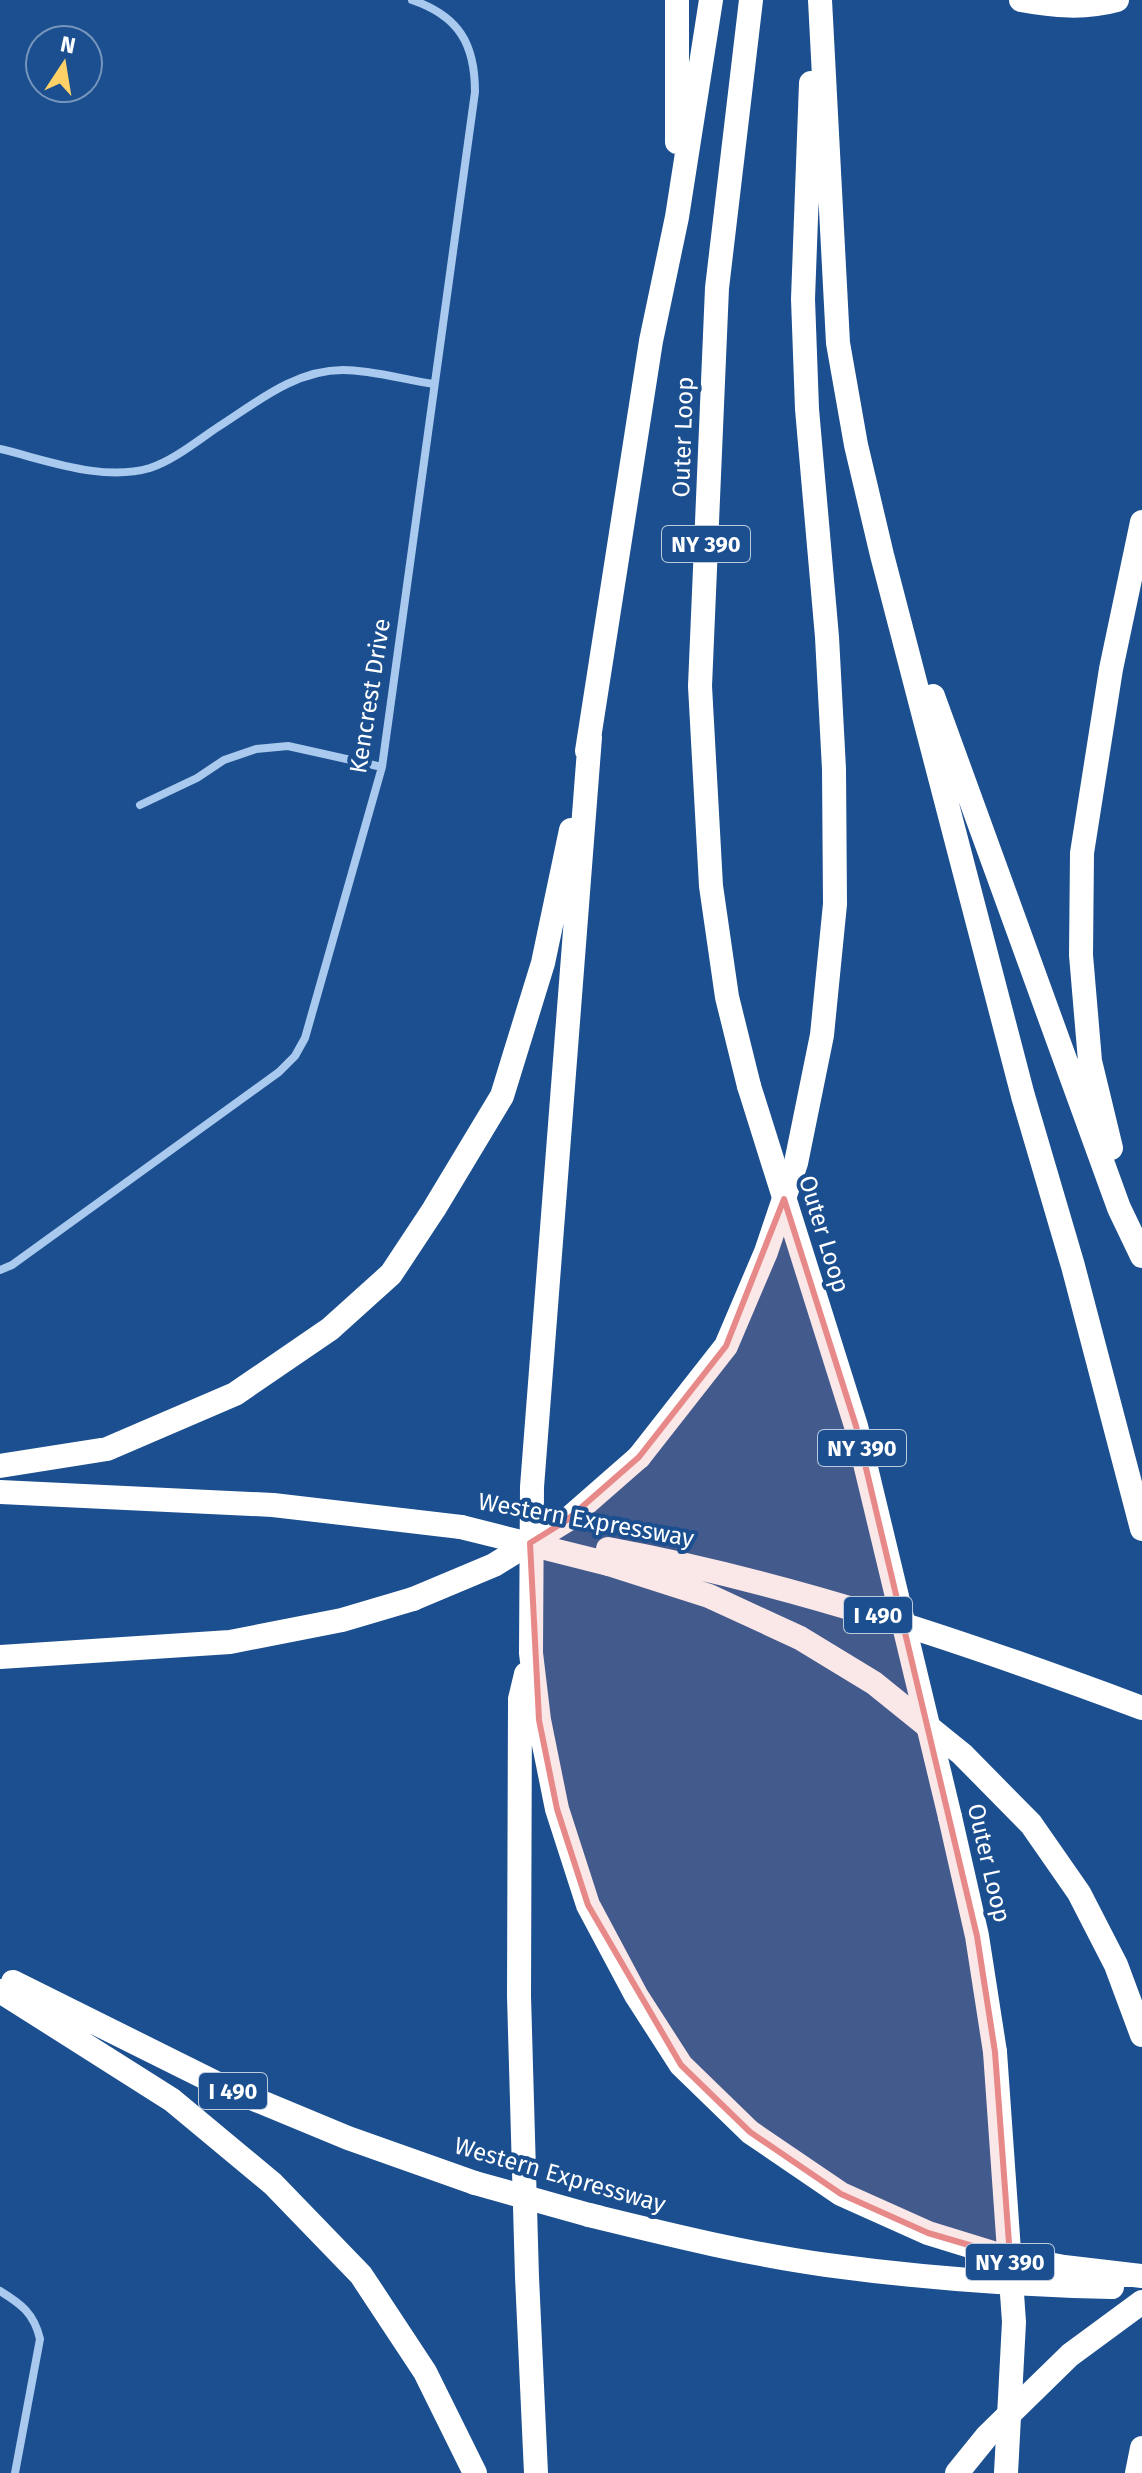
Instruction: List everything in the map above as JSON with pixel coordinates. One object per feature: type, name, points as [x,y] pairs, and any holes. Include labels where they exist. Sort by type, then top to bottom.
[{"type":"highway","points":[[677,0],[677,217]]},
{"type":"highway","points":[[0,1466],[107,1449],[235,1394],[330,1329],[391,1274],[502,1096],[543,963],[590,737],[651,341],[677,217],[711,0]]},
{"type":"highway","name":"Outer Loop","points":[[751,0],[717,288],[700,686],[711,886],[727,997],[749,1086],[856,1426],[977,1936],[995,2052],[1014,2322],[1006,2473]]},
{"type":"highway","points":[[0,1657],[230,1642],[342,1620],[413,1599],[494,1565],[567,1520],[639,1457],[726,1346],[766,1252],[796,1163],[822,1035],[835,889],[834,769],[827,637],[807,409],[803,299],[814,0]]},
{"type":"highway","points":[[820,0],[838,343],[856,445],[1023,1096],[1073,1266],[1142,1529]]},
{"type":"highway","points":[[1021,0],[1051,6],[1098,5],[1117,0]]},
{"type":"highway","points":[[1138,1248],[1090,1061],[1081,955],[1082,853],[1111,669],[1142,522]]},
{"type":"highway","points":[[882,555],[1119,1208],[1138,1248]]},
{"type":"highway","points":[[590,737],[532,1487],[531,1653],[539,1720],[557,1809],[588,1905],[636,1995],[681,2065],[750,2132],[841,2194],[928,2233],[985,2251],[1027,2273],[1142,2276]]},
{"type":"highway","name":"Western Expressway","points":[[0,1492],[273,1505],[461,1527],[608,1556],[704,1569],[869,1612],[1142,1708]]},
{"type":"highway","points":[[608,1556],[709,1596],[800,1638],[874,1683],[962,1754],[1031,1824],[1079,1893],[1116,1965],[1142,2035]]},
{"type":"highway","points":[[531,1653],[520,1699],[519,1996],[536,2473]]},
{"type":"highway","name":"Western Expressway","points":[[0,1976],[220,2085],[348,2138],[475,2183],[589,2215],[681,2238],[825,2265],[1027,2273],[1142,2287]]},
{"type":"highway","points":[[0,1991],[172,2100],[273,2184],[361,2275],[425,2372],[475,2473]]},
{"type":"highway","points":[[957,2473],[987,2436],[1070,2355],[1142,2302]]},
{"type":"highway","points":[[1137,2473],[1142,2448]]},
{"type":"street","name":"Kencrest Drive","points":[[0,1270],[24,1256],[279,1072],[295,1056],[305,1038],[382,767],[475,92],[475,64],[468,44],[457,28],[438,11],[412,0]]},
{"type":"street","points":[[0,449],[90,470],[123,472],[151,467],[178,453],[272,392],[309,375],[346,370],[434,384]]},
{"type":"street","points":[[140,805],[197,778],[224,760],[256,749],[288,746],[382,767]]},
{"type":"street","points":[[0,2291],[26,2308],[37,2325],[40,2339],[15,2473]]},
{"type":"highlighted area","points":[[784,1199],[856,1426],[977,1936],[995,2052],[1010,2257],[928,2233],[841,2194],[750,2132],[681,2065],[588,1905],[557,1809],[539,1720],[530,1543],[567,1520],[639,1457],[726,1346]]}]
